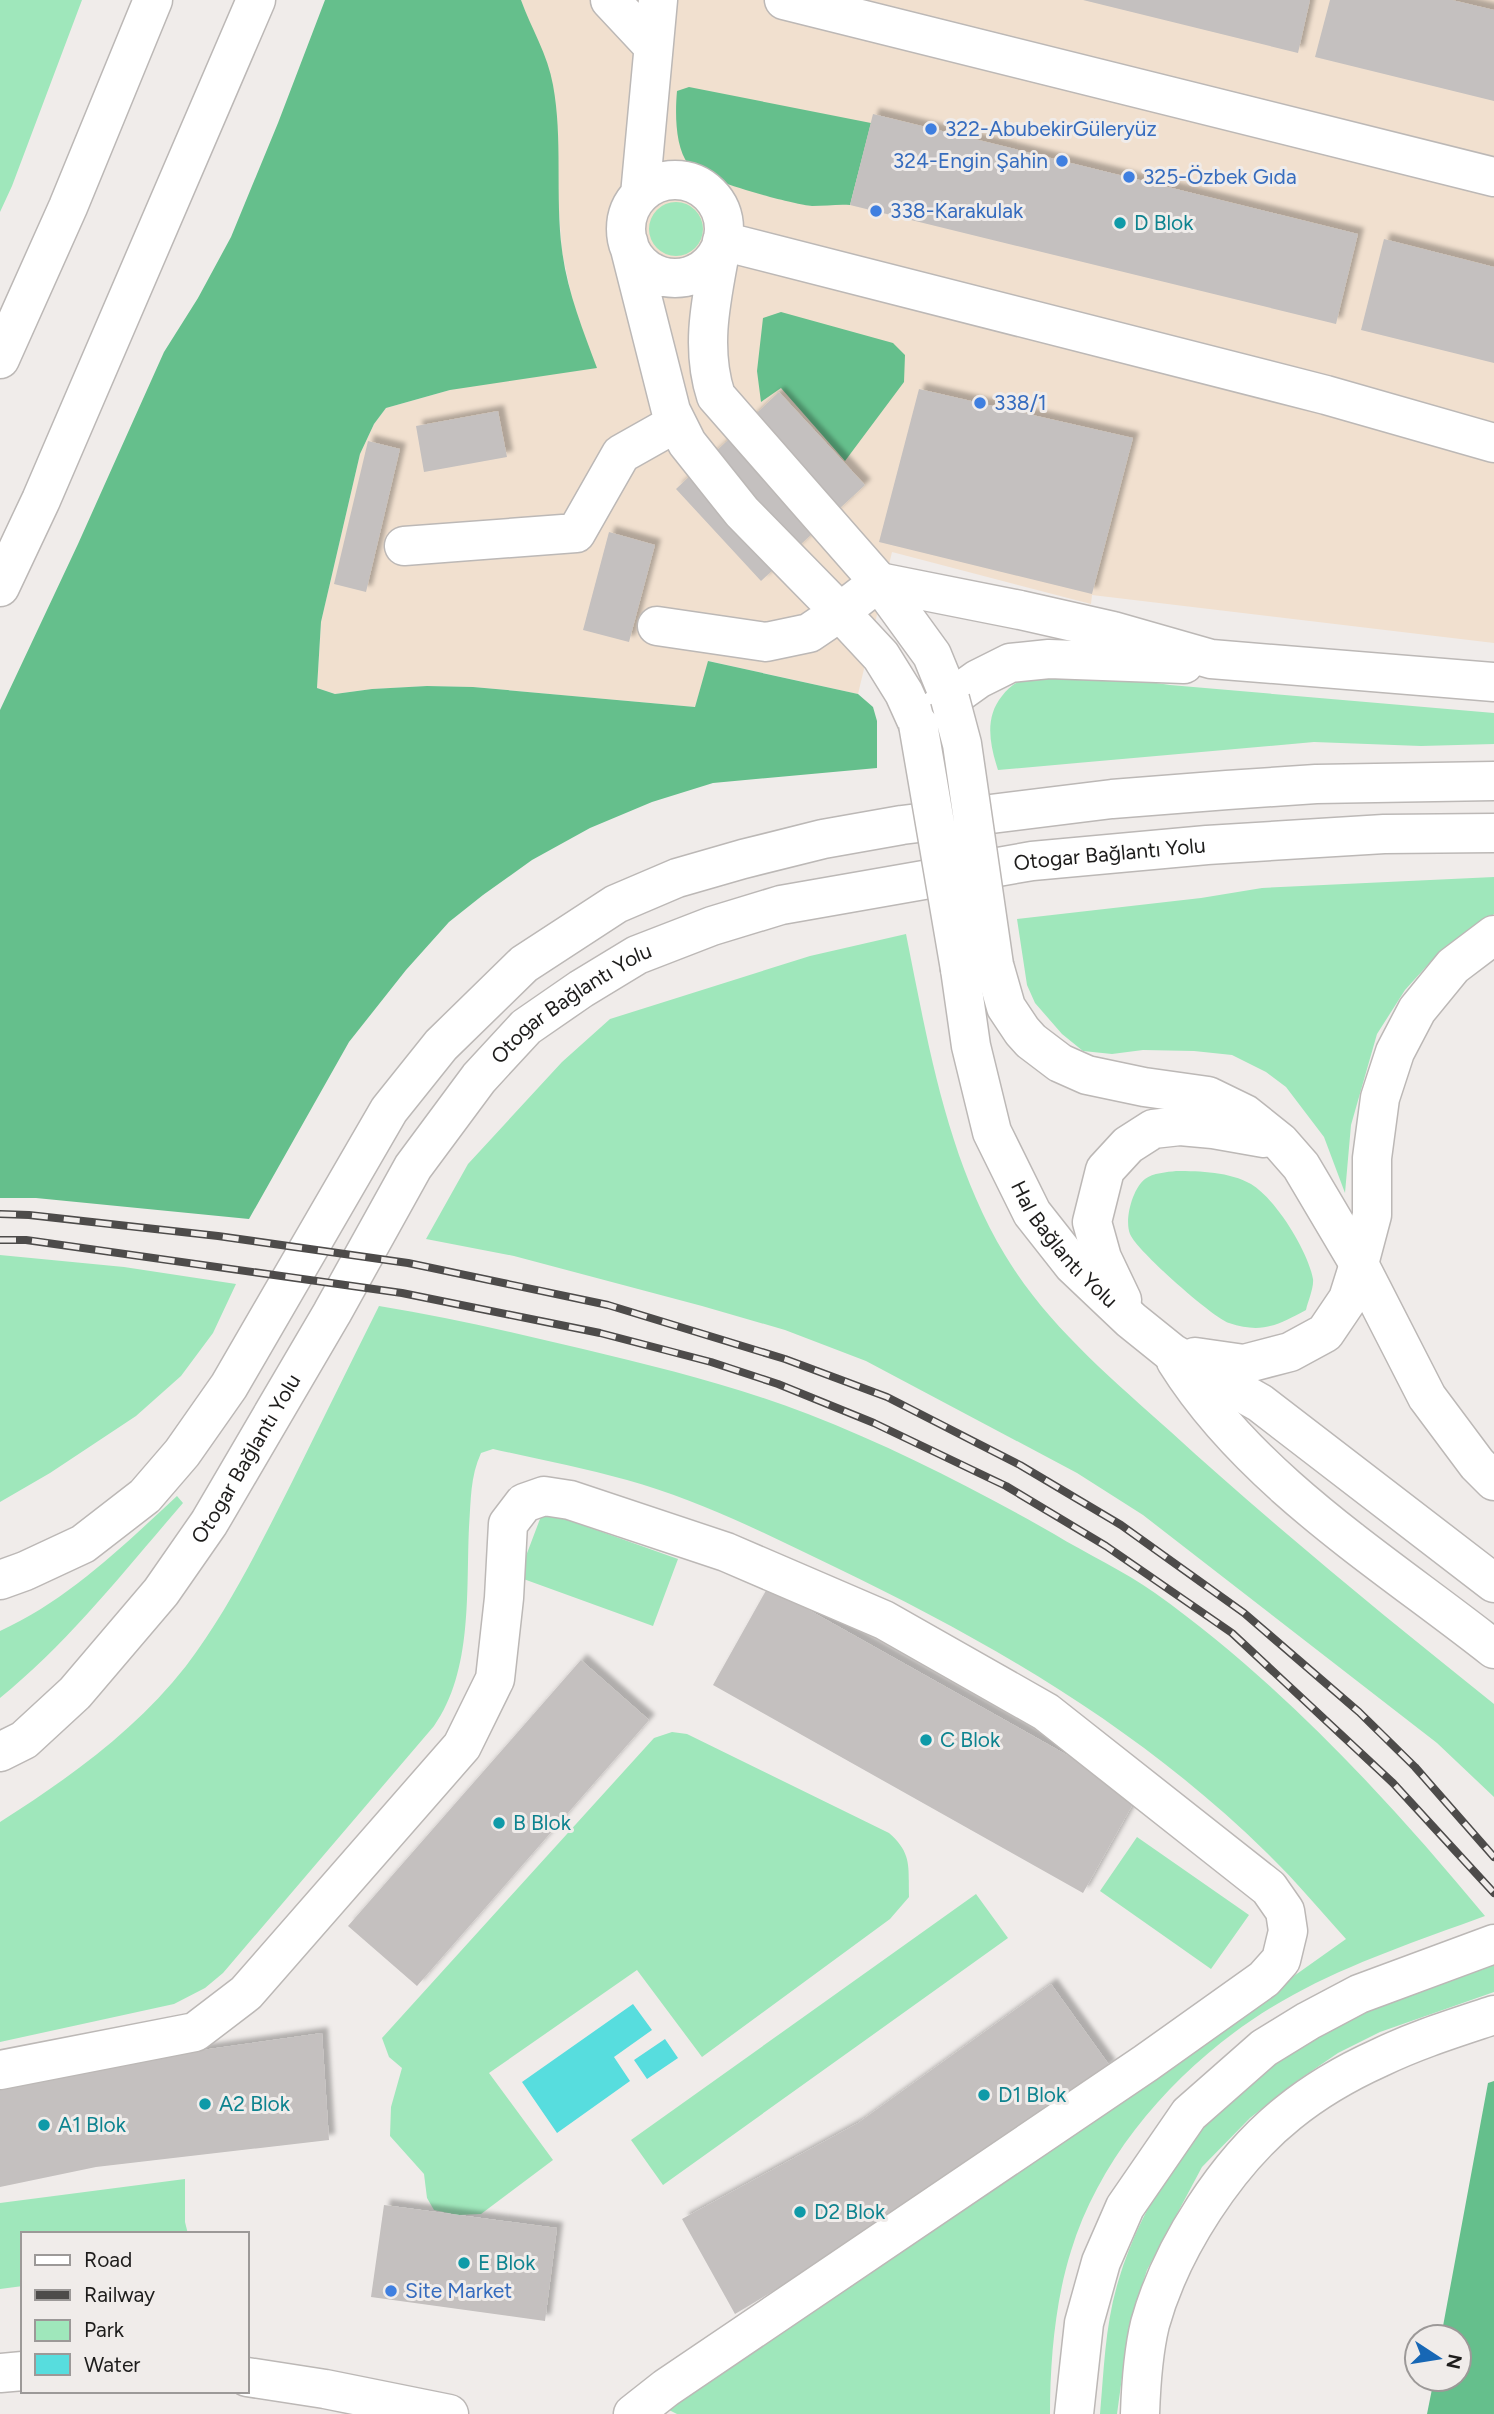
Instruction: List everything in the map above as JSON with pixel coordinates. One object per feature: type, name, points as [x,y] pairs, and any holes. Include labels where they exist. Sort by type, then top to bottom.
[{"type":"main road","points":[[0,359],[68,207],[153,0]]},
{"type":"main road","points":[[0,587],[41,500],[256,0]]},
{"type":"main road","points":[[610,0],[653,46]]},
{"type":"main road","points":[[639,195],[658,0]]},
{"type":"main road","points":[[784,0],[1494,177]]},
{"type":"main road","points":[[668,180],[685,180],[700,186],[712,196],[721,210],[724,225],[722,242],[716,256],[705,267],[691,275],[676,278],[660,276],[646,269],[635,257],[628,242],[626,225],[630,209],[639,195],[653,185],[668,180]]},
{"type":"main road","name":"Hal Bağlantı Yolu","points":[[628,242],[657,365],[671,411],[687,443],[741,512],[881,656],[904,692],[918,724],[977,967],[1017,1023],[1031,1041],[1060,1063],[1087,1075],[1143,1087],[1209,1096],[1245,1114],[1280,1142],[1301,1166],[1359,1264]]},
{"type":"main road","points":[[722,242],[1326,394],[1494,443]]},
{"type":"main road","name":"Hal Bağlantı Yolu","points":[[722,242],[706,342],[708,373],[716,396],[879,582],[932,655],[950,699],[962,744],[977,967],[971,1046],[992,1132],[1032,1213],[1073,1265],[1131,1320],[1172,1353],[1260,1404],[1494,1583]]},
{"type":"main road","points":[[404,546],[576,533],[621,454],[676,423]]},
{"type":"main road","points":[[657,626],[766,642],[808,633],[879,582],[1100,628],[1211,659],[1494,682]]},
{"type":"main road","points":[[918,724],[978,679],[1010,663],[1049,659],[1177,665],[1211,659]]},
{"type":"main road","points":[[0,1580],[25,1572],[83,1544],[145,1496],[181,1453],[229,1387],[389,1110],[441,1045],[524,964],[616,904],[677,878],[743,859],[823,839],[902,825],[1112,799],[1227,790],[1317,784],[1494,781]]},
{"type":"main road","name":"Otogar Bağlantı Yolu","points":[[0,1752],[24,1740],[75,1693],[161,1592],[216,1512],[413,1167],[478,1078],[526,1027],[581,989],[637,955],[712,926],[781,905],[1019,864],[1207,845],[1384,834],[1494,833]]},
{"type":"main road","points":[[1172,1353],[1244,1364],[1290,1352],[1325,1333],[1348,1299],[1372,1215],[1372,1158],[1380,1098],[1395,1052],[1417,1010],[1453,966],[1494,935]]},
{"type":"main road","points":[[1131,1320],[1102,1258],[1092,1222],[1105,1170],[1128,1145],[1153,1129],[1180,1126],[1213,1129],[1280,1142]]},
{"type":"main road","points":[[1359,1264],[1427,1397],[1477,1464],[1494,1481]]},
{"type":"main road","points":[[1172,1353],[1198,1395],[1230,1433],[1286,1485],[1350,1539],[1494,1649]]},
{"type":"main road","points":[[0,2070],[195,2032],[246,1993],[462,1746],[495,1679],[504,1598],[508,1524],[524,1503],[544,1496],[570,1500],[726,1552],[884,1620],[1046,1712],[1269,1888],[1284,1911],[1288,1931],[1281,1961],[1264,1979],[1146,2063],[666,2388],[634,2414]]},
{"type":"main road","points":[[1074,2414],[1084,2323],[1101,2262],[1125,2207],[1189,2114],[1264,2048],[1359,1994],[1494,1944]]},
{"type":"main road","points":[[1140,2414],[1141,2382],[1150,2325],[1168,2272],[1209,2200],[1265,2134],[1290,2112],[1335,2082],[1379,2058],[1434,2035],[1494,2015]]},
{"type":"main road","points":[[0,2373],[21,2371]]},
{"type":"main road","points":[[248,2377],[364,2405],[449,2414]]},
{"type":"shaded area","points":[[521,0],[1494,0],[1494,643],[1092,595],[1091,604],[892,552],[858,694],[709,661],[695,707],[473,687],[427,686],[335,694],[317,688],[321,622],[360,454],[374,424],[386,408],[450,390],[573,303],[562,252],[559,211],[527,17]]},
{"type":"green space","points":[[0,0],[82,0],[0,212]]},
{"type":"green space","points":[[325,0],[521,0],[551,74],[558,126],[560,230],[564,265],[576,310],[597,368],[450,390],[386,408],[374,424],[360,454],[321,622],[317,688],[335,694],[427,686],[473,687],[695,707],[708,661],[858,694],[873,707],[877,721],[877,768],[713,783],[652,802],[590,828],[532,860],[483,895],[449,922],[406,970],[349,1042],[249,1219],[36,1198],[0,1198],[0,710],[164,352],[198,298],[231,237]]},
{"type":"green space","points":[[689,87],[871,123],[850,205],[812,206],[786,201],[728,184],[697,171],[684,158],[677,130],[677,91]]},
{"type":"green space","points":[[676,202],[695,210],[703,229],[695,248],[676,256],[657,248],[649,229],[657,210]]},
{"type":"green space","points":[[781,312],[893,343],[905,355],[904,382],[845,461],[781,388],[761,402],[757,371],[763,318]]},
{"type":"green space","points":[[1068,670],[1170,685],[1494,713],[1494,744],[1421,746],[1314,742],[998,770],[990,732],[996,704],[1021,680]]},
{"type":"green space","points":[[1494,877],[1494,914],[1434,958],[1405,990],[1377,1034],[1351,1125],[1345,1193],[1324,1137],[1286,1087],[1266,1072],[1232,1055],[1194,1051],[1143,1050],[1112,1054],[1083,1051],[1062,1034],[1035,1003],[1027,985],[1017,919],[1201,898],[1262,888]]},
{"type":"green space","points":[[906,934],[932,1058],[954,1140],[985,1218],[1022,1280],[1040,1305],[1081,1350],[1210,1467],[1330,1571],[1494,1704],[1494,1797],[1437,1743],[1143,1515],[1077,1473],[866,1361],[785,1330],[702,1306],[514,1256],[426,1239],[468,1164],[562,1062],[610,1019],[810,956]]},
{"type":"green space","points":[[1176,1171],[1234,1177],[1251,1184],[1271,1201],[1290,1227],[1310,1267],[1313,1283],[1306,1310],[1287,1320],[1260,1328],[1229,1323],[1192,1297],[1146,1254],[1135,1242],[1128,1228],[1133,1196],[1148,1177]]},
{"type":"green space","points":[[0,1255],[124,1267],[236,1284],[213,1333],[181,1376],[136,1416],[50,1473],[0,1502]]},
{"type":"green space","points":[[379,1306],[456,1320],[583,1349],[753,1395],[871,1440],[1024,1517],[1155,1593],[1246,1665],[1371,1786],[1485,1916],[1363,1962],[1293,1995],[1222,2042],[1158,2102],[1106,2173],[1086,2211],[1071,2251],[1054,2332],[1050,2414],[677,2414],[659,2405],[1058,2144],[1346,1939],[1277,1863],[1219,1809],[1169,1767],[1064,1692],[895,1597],[760,1531],[654,1488],[493,1449],[481,1453],[472,1489],[467,1604],[461,1656],[456,1681],[434,1726],[223,1973],[205,1988],[174,2004],[0,2042],[0,1822],[100,1752],[145,1712],[186,1666],[216,1622],[256,1553]]},
{"type":"green space","points":[[177,1496],[183,1503],[118,1579],[50,1653],[0,1698],[0,1631],[72,1588]]},
{"type":"green space","points":[[543,1511],[678,1559],[653,1626],[518,1577]]},
{"type":"green space","points":[[672,1732],[687,1734],[889,1833],[906,1855],[909,1897],[890,1919],[702,2057],[637,1970],[489,2073],[553,2160],[481,2214],[458,2215],[434,2210],[427,2198],[424,2174],[390,2136],[391,2107],[402,2068],[389,2057],[382,2038],[654,1738]]},
{"type":"green space","points":[[1137,1837],[1249,1915],[1211,1969],[1100,1891]]},
{"type":"green space","points":[[976,1894],[1008,1938],[663,2185],[631,2140]]},
{"type":"green space","points":[[1494,1965],[1494,1992],[1380,2032],[1338,2053],[1250,2118],[1202,2167],[1147,2270],[1129,2326],[1117,2414],[1100,2414],[1110,2315],[1133,2239],[1176,2162],[1204,2128],[1268,2068],[1344,2020],[1399,1997]]},
{"type":"green space","points":[[1494,2081],[1494,2414],[1427,2414],[1431,2393],[1473,2393],[1473,2323],[1444,2323],[1488,2083]]},
{"type":"green space","points":[[185,2179],[188,2232],[21,2232],[21,2286],[0,2289],[0,2203]]},
{"type":"water","points":[[633,2004],[652,2030],[614,2057],[630,2081],[557,2133],[522,2082]]},
{"type":"water","points":[[665,2039],[678,2058],[647,2079],[634,2060]]},
{"type":"building","points":[[1083,0],[1310,0],[1298,53]]},
{"type":"building","points":[[1330,0],[1452,0],[1494,10],[1494,101],[1315,57]]},
{"type":"building","name":"D Blok","points":[[873,114],[1358,234],[1336,324],[850,205]]},
{"type":"building","points":[[1384,239],[1494,267],[1494,363],[1361,330]]},
{"type":"building","points":[[919,389],[1133,438],[1092,594],[879,542]]},
{"type":"building","points":[[779,392],[865,485],[761,581],[676,489]]},
{"type":"building","points":[[498,411],[507,457],[424,472],[416,426]]},
{"type":"building","points":[[368,441],[400,449],[366,592],[334,584]]},
{"type":"building","points":[[609,532],[655,545],[629,642],[583,630]]},
{"type":"building","name":"C Blok","points":[[768,1587],[1138,1795],[1083,1893],[713,1685]]},
{"type":"building","name":"B Blok","points":[[581,1660],[649,1720],[417,1986],[348,1926]]},
{"type":"building","points":[[1051,1984],[1110,2066],[917,2205],[735,2314],[682,2219],[858,2123]]},
{"type":"building","name":"A2 Blok","points":[[322,2033],[329,2140],[96,2167],[0,2187],[0,2083],[75,2068]]},
{"type":"building","name":"E Blok","points":[[384,2205],[557,2228],[545,2321],[371,2297]]},
{"type":"railway","points":[[0,1214],[218,1236],[408,1263],[608,1305],[785,1359],[887,1397],[1020,1465],[1121,1525],[1244,1613],[1359,1712],[1415,1767],[1494,1857]]},
{"type":"railway","points":[[0,1240],[26,1240],[402,1293],[600,1333],[711,1362],[778,1384],[874,1423],[1006,1486],[1106,1546],[1232,1633],[1393,1783],[1494,1893]]},
{"type":"place","name":"322-AbubekirGüleryüz","points":[[931,129]]},
{"type":"place","name":"324-Engin Şahin","points":[[1062,161]]},
{"type":"place","name":"325-Özbek Gıda","points":[[1129,177]]},
{"type":"place","name":"338-Karakulak","points":[[876,211]]},
{"type":"place","name":"D Blok","points":[[1120,223]]},
{"type":"place","name":"338/1","points":[[980,403]]},
{"type":"place","name":"C Blok","points":[[926,1740]]},
{"type":"place","name":"B Blok","points":[[499,1823]]},
{"type":"place","name":"D1 Blok","points":[[984,2095]]},
{"type":"place","name":"A2 Blok","points":[[205,2104]]},
{"type":"place","name":"A1 Blok","points":[[44,2125]]},
{"type":"place","name":"D2 Blok","points":[[800,2212]]},
{"type":"place","name":"E Blok","points":[[464,2263]]},
{"type":"place","name":"Site Market","points":[[391,2291]]}]
